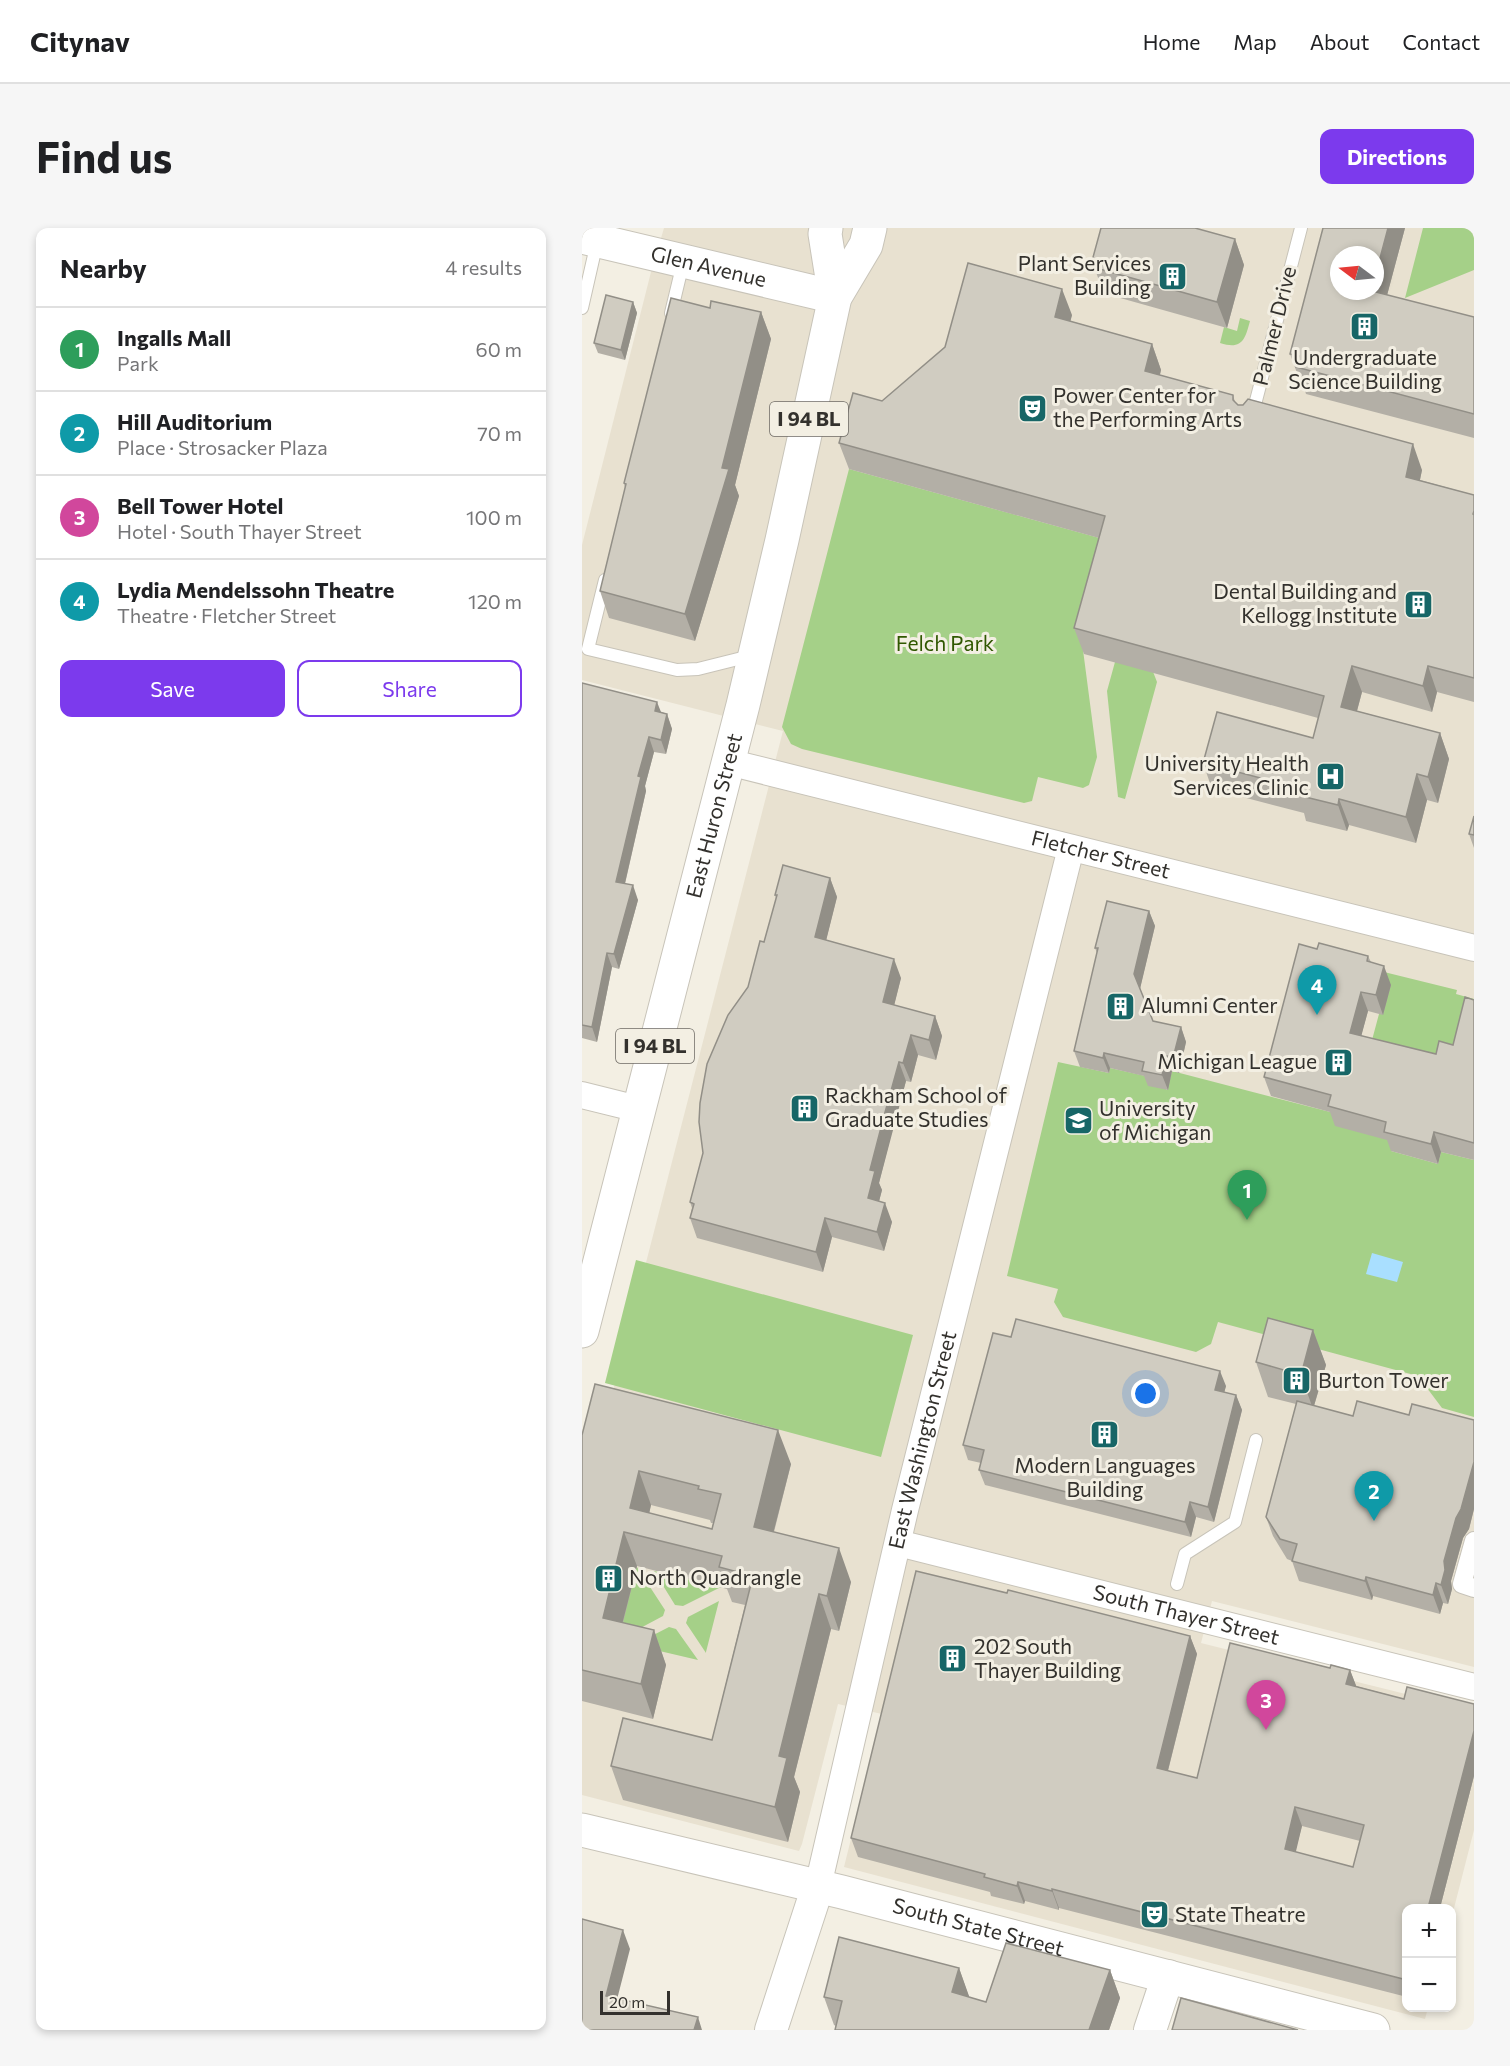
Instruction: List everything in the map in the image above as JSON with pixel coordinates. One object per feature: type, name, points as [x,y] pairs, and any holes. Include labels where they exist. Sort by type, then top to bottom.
[{"type":"main road","name":"East Huron Street","points":[[826,228],[835,297]]},
{"type":"main road","name":"East Huron Street","points":[[582,1330],[728,762],[782,540],[835,297],[866,245],[870,228]]},
{"type":"main road","name":"Glen Avenue","points":[[590,239],[835,297]]},
{"type":"main road","name":"South State Street","points":[[582,1830],[818,1886],[1373,2030]]},
{"type":"street","name":"Fletcher Street","points":[[728,762],[1474,948]]},
{"type":"street","name":"East Washington Street","points":[[771,2030],[818,1886],[898,1543],[1071,848]]},
{"type":"street","points":[[582,1095],[638,1110]]},
{"type":"street","points":[[1474,1541],[1462,1584],[1474,1588]]},
{"type":"street","name":"South Thayer Street","points":[[898,1543],[1474,1687]]},
{"type":"street","points":[[1150,2030],[1168,1976]]},
{"type":"lane","name":"Palmer Drive","points":[[1250,423],[1301,228]]},
{"type":"lane","points":[[582,308],[590,239]]},
{"type":"lane","points":[[669,322],[684,261]]},
{"type":"lane","points":[[608,570],[588,650],[677,670],[698,669],[754,655]]},
{"type":"lane","points":[[1177,1584],[1185,1554],[1235,1522],[1256,1440]]},
{"type":"shaded area","name":"University of Michigan","points":[[664,228],[1474,228],[1474,1667],[1212,1601],[1201,1643],[1474,1711],[1474,1830],[1455,1904],[1402,1904],[1402,2012],[1427,2012],[1425,2019],[844,1867],[882,1714],[838,1704],[799,1851],[582,1795],[582,1511],[783,731],[582,680],[582,545]]},
{"type":"green space","points":[[1423,228],[1474,228],[1474,270],[1405,298]]},
{"type":"green space","points":[[1240,318],[1250,321],[1241,342],[1233,345],[1220,343],[1224,327],[1237,331]]},
{"type":"green space","name":"Felch Park","points":[[849,469],[1103,539],[1080,627],[1097,757],[1089,785],[1083,788],[1038,777],[1032,801],[1024,803],[802,749],[791,744],[782,727]]},
{"type":"green space","points":[[1126,622],[1135,625],[1157,682],[1125,799],[1118,797],[1107,691]]},
{"type":"green space","points":[[1384,972],[1457,990],[1456,994],[1474,999],[1474,1011],[1460,1064],[1368,1055],[1379,1014],[1383,1014]]},
{"type":"green space","points":[[1058,1062],[1109,1073],[1110,1068],[1150,1077],[1167,1090],[1172,1071],[1338,1114],[1393,1141],[1391,1151],[1438,1164],[1441,1152],[1474,1160],[1474,1417],[1442,1408],[1427,1388],[1429,1379],[1218,1322],[1211,1344],[1196,1352],[1063,1317],[1054,1302],[1058,1289],[1007,1276]]},
{"type":"green space","points":[[636,1260],[913,1335],[881,1457],[605,1383]]},
{"type":"green space","points":[[635,1564],[665,1610],[663,1616],[616,1641]]},
{"type":"green space","points":[[654,1571],[721,1587],[683,1606],[675,1605]]},
{"type":"green space","points":[[719,1601],[706,1653],[686,1623],[688,1617]]},
{"type":"green space","points":[[669,1627],[676,1629],[698,1660],[634,1645]]},
{"type":"water","points":[[1372,1253],[1403,1262],[1397,1282],[1366,1274]]},
{"type":"building","points":[[1101,228],[1195,228],[1235,239],[1217,302],[1096,268],[1098,263],[1092,261]]},
{"type":"building","name":"Undergraduate Science Building","points":[[1323,228],[1388,228],[1383,246],[1330,246],[1330,300],[1384,300],[1384,294],[1474,317],[1474,414],[1296,367],[1299,356],[1290,354]]},
{"type":"building","points":[[968,263],[1062,289],[1055,317],[1152,344],[1145,371],[1233,395],[1233,400],[1238,405],[1243,405],[1248,399],[1413,444],[1406,477],[1474,495],[1474,678],[1428,666],[1423,686],[1352,666],[1341,707],[1440,733],[1428,777],[1417,774],[1406,817],[1339,799],[1338,805],[1297,795],[1299,788],[1203,763],[1217,712],[1313,738],[1324,696],[1074,628],[1105,516],[839,443],[853,393],[882,401],[945,347]]},
{"type":"building","points":[[606,295],[633,302],[621,350],[594,343]]},
{"type":"building","points":[[671,298],[710,308],[711,301],[761,312],[722,468],[729,469],[685,614],[600,591],[626,484],[624,483]]},
{"type":"building","points":[[582,683],[657,702],[655,711],[667,714],[661,740],[649,737],[638,776],[641,777],[616,882],[633,885],[614,954],[607,953],[592,1027],[582,1025]]},
{"type":"building","points":[[1474,816],[1474,835],[1469,834]]},
{"type":"building","name":"Rackham School of Graduate Studies","points":[[783,865],[830,878],[815,937],[894,959],[883,1002],[935,1016],[929,1040],[911,1035],[903,1063],[899,1062],[884,1116],[870,1170],[875,1171],[868,1198],[885,1203],[877,1232],[825,1218],[816,1252],[690,1218],[694,1204],[690,1202],[703,1153],[699,1122],[707,1064],[728,1015],[748,987],[760,941],[764,942]]},
{"type":"building","name":"Alumni Center","points":[[1107,901],[1149,911],[1134,974],[1153,1021],[1181,1027],[1173,1058],[1167,1056],[1162,1075],[1142,1071],[1144,1062],[1104,1053],[1103,1058],[1074,1051]]},
{"type":"building","name":"Michigan League","points":[[1319,943],[1368,956],[1367,961],[1384,966],[1376,995],[1361,992],[1350,1033],[1436,1054],[1439,1041],[1453,1045],[1465,997],[1474,1000],[1474,1143],[1434,1132],[1431,1144],[1384,1132],[1386,1122],[1328,1106],[1331,1095],[1264,1077],[1299,944],[1317,949]]},
{"type":"building","points":[[1268,1318],[1313,1330],[1301,1375],[1256,1362]]},
{"type":"building","name":"Modern Languages Building","points":[[1016,1319],[1220,1371],[1215,1390],[1236,1395],[1208,1507],[1190,1502],[1185,1522],[979,1470],[984,1450],[963,1445],[993,1333],[1011,1337]]},
{"type":"building","points":[[595,1384],[778,1430],[754,1527],[839,1548],[827,1596],[819,1594],[779,1756],[787,1758],[775,1807],[611,1766],[623,1718],[712,1740],[753,1576],[719,1567],[722,1556],[624,1532],[603,1618],[654,1630],[641,1684],[582,1670],[582,1435]],"holes":[[[639,1471],[699,1486],[698,1489],[721,1494],[712,1529],[630,1508]]]},
{"type":"building","points":[[1297,1401],[1353,1416],[1357,1401],[1409,1415],[1412,1404],[1474,1420],[1474,1462],[1444,1561],[1445,1570],[1441,1585],[1436,1583],[1433,1595],[1366,1577],[1365,1581],[1292,1561],[1297,1544],[1280,1539],[1266,1517]]},
{"type":"building","points":[[916,1571],[1007,1593],[1008,1590],[1190,1636],[1157,1768],[1197,1778],[1230,1643],[1330,1668],[1331,1665],[1350,1670],[1346,1684],[1404,1699],[1407,1687],[1474,1704],[1474,1731],[1429,1904],[1402,1904],[1402,1979],[1052,1889],[1052,1891],[1018,1882],[1017,1886],[984,1877],[985,1874],[851,1838]],"holes":[[[1295,1807],[1364,1825],[1353,1867],[1285,1849]]]},
{"type":"building","points":[[582,1919],[623,1930],[606,1996],[698,2017],[694,2030],[582,2030]]},
{"type":"building","points":[[839,1937],[959,1968],[952,1992],[986,2002],[1006,1943],[1110,1970],[1089,2030],[835,2030],[842,2001],[824,1997]]},
{"type":"building","points":[[1181,1998],[1298,2030],[1172,2030]]},
{"type":"place","name":"Plant Services Building","points":[[1172,276]]},
{"type":"place","name":"Undergraduate Science Building","points":[[1365,327]]},
{"type":"place","name":"Power Center for the Performing Arts","points":[[1032,408]]},
{"type":"place","name":"Dental Building and Kellogg Institute","points":[[1418,604]]},
{"type":"place","name":"University Health Services Clinic","points":[[1330,776]]},
{"type":"place","name":"Alumni Center","points":[[1120,1006]]},
{"type":"place","name":"Lydia Mendelssohn Theatre","points":[[1317,1015]]},
{"type":"place","name":"Michigan League","points":[[1338,1062]]},
{"type":"place","name":"Rackham School of Graduate Studies","points":[[804,1108]]},
{"type":"place","name":"University of Michigan","points":[[1078,1121]]},
{"type":"place","name":"Ingalls Mall","points":[[1247,1220]]},
{"type":"place","name":"Burton Tower","points":[[1297,1381]]},
{"type":"place","name":"Modern Languages Building","points":[[1105,1435]]},
{"type":"place","name":"Hill Auditorium","points":[[1374,1521]]},
{"type":"place","name":"North Quadrangle","points":[[608,1578]]},
{"type":"place","name":"202 South Thayer Building","points":[[953,1659]]},
{"type":"place","name":"Bell Tower Hotel","points":[[1266,1730]]},
{"type":"place","name":"State Theatre","points":[[1154,1915]]}]
